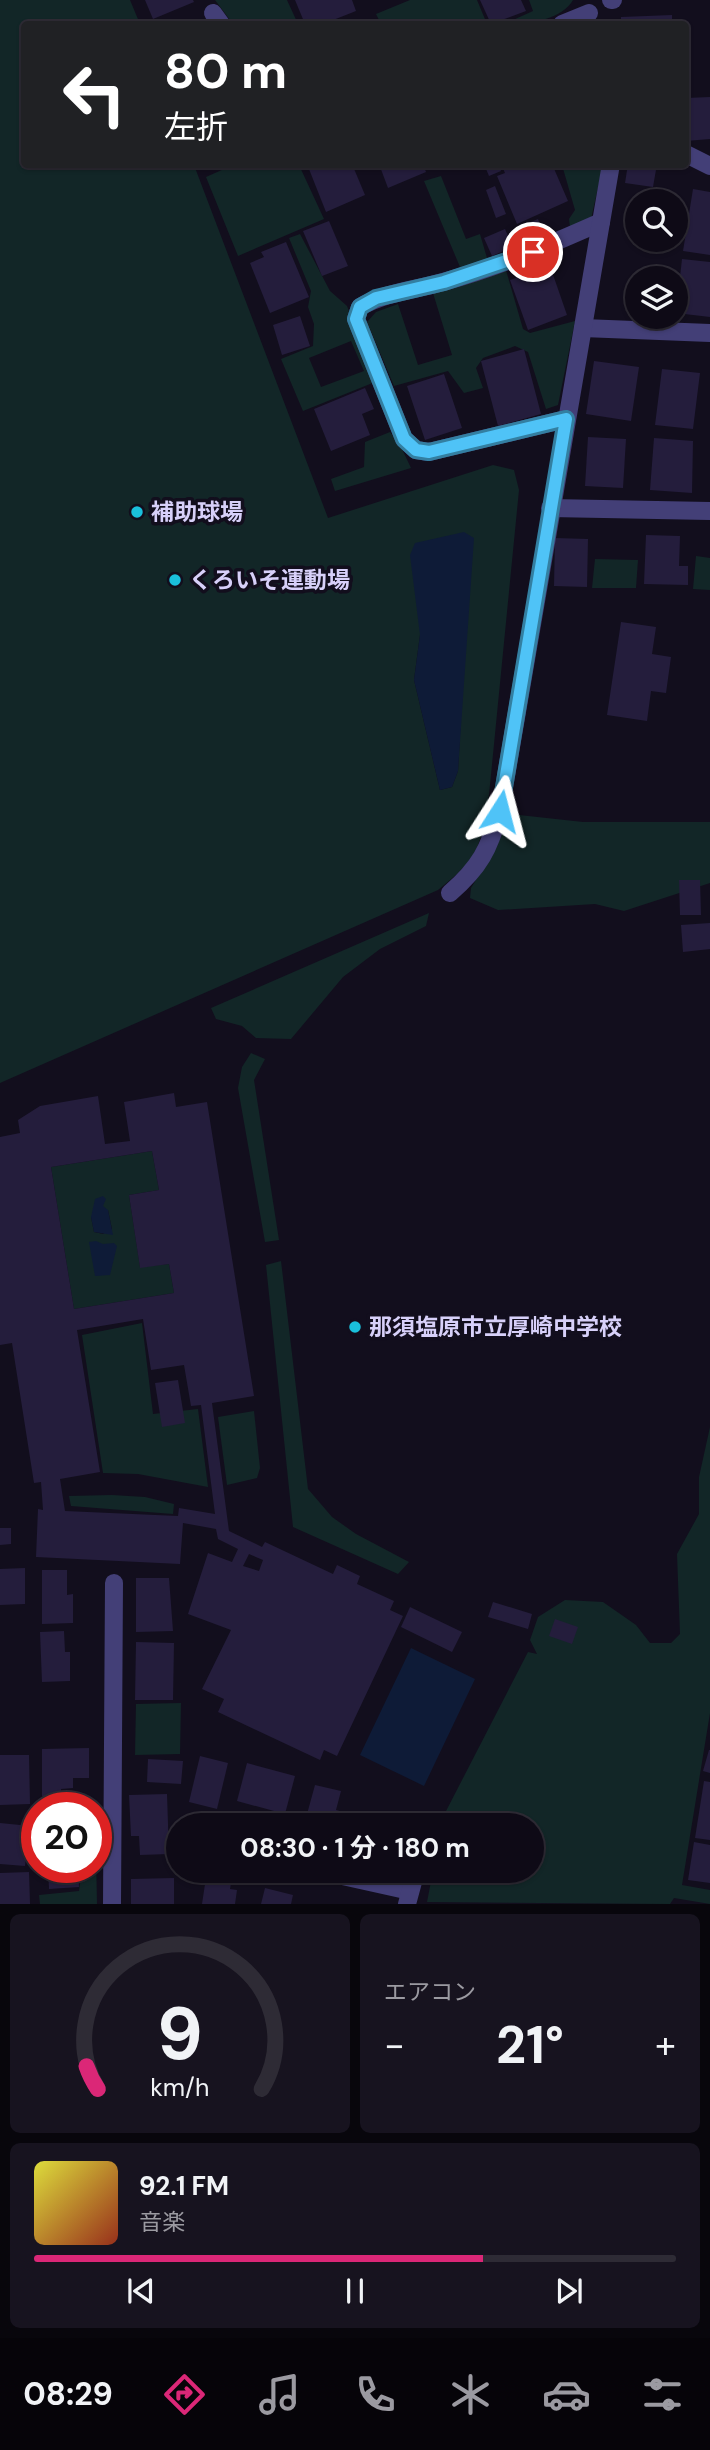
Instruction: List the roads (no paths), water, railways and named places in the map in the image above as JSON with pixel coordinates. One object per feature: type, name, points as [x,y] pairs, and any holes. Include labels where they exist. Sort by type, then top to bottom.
[{"type":"street","points":[[569,21],[589,13]]},
{"type":"street","points":[[689,156],[710,166]]},
{"type":"street","points":[[450,893],[474,872],[494,833],[610,168]]},
{"type":"street","points":[[566,419],[429,452],[416,450],[404,439],[356,319],[360,307],[376,298],[444,282],[507,261],[601,222]]},
{"type":"street","points":[[583,328],[710,333]]},
{"type":"street","points":[[550,508],[710,511]]},
{"type":"street","points":[[112,1904],[114,1583]]},
{"type":"street","points":[[360,1883],[409,1898]]},
{"type":"water","points":[[464,532],[474,538],[458,771],[452,787],[440,790],[414,680],[420,635],[410,555],[415,543]]},
{"type":"water","points":[[103,1196],[106,1199],[103,1206],[108,1210],[113,1235],[94,1232],[91,1217],[95,1199]]},
{"type":"water","points":[[89,1242],[103,1244],[114,1243],[117,1246],[110,1275],[95,1276]]},
{"type":"water","points":[[411,1648],[475,1679],[424,1786],[360,1755]]},
{"type":"place","name":"補助球場","points":[[137,512]]},
{"type":"place","name":"くろいそ運動場","points":[[175,580]]},
{"type":"place","name":"那須塩原市立厚崎中学校","points":[[355,1327]]}]
